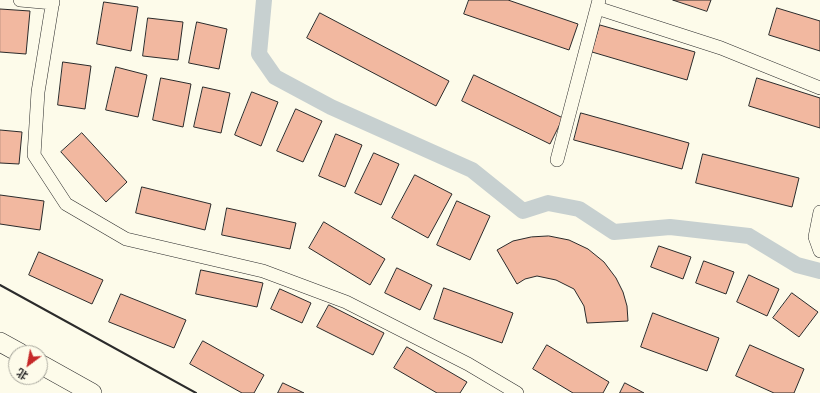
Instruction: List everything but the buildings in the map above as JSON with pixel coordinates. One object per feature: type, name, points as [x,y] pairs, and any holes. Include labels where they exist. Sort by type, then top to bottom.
[{"type":"street","points":[[20,0],[53,2],[38,92],[34,155],[66,204],[126,239],[263,272],[346,302],[468,364],[498,388],[517,393]]},
{"type":"street","points":[[557,160],[598,4],[721,48],[820,88]]},
{"type":"street","points":[[820,212],[815,237],[820,251]]},
{"type":"street","points":[[48,368],[92,393]]},
{"type":"waterway","points":[[264,0],[259,54],[275,77],[331,107],[472,170],[523,211],[548,203],[579,209],[614,232],[670,227],[749,236],[797,265],[820,271]]},
{"type":"wall","points":[[0,285],[196,393]]}]
